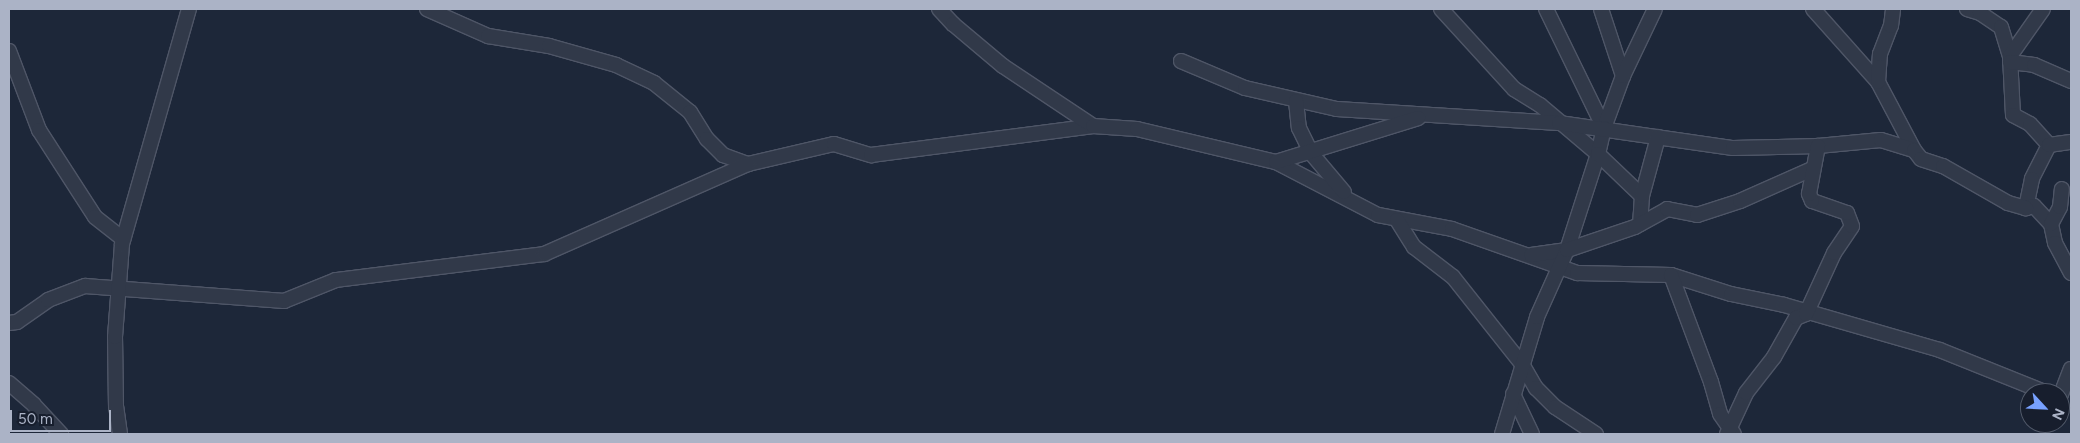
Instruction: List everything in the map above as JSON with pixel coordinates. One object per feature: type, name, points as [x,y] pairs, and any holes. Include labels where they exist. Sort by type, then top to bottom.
[{"type":"street","points":[[120,434],[116,407],[115,337],[123,239],[189,9]]},
{"type":"street","points":[[427,9],[488,36],[549,46],[616,65],[654,83],[690,112],[707,139],[723,155],[748,164]]},
{"type":"street","points":[[939,9],[953,24],[1003,66],[1093,126]]},
{"type":"street","points":[[1441,9],[1514,88],[1540,105],[1598,154],[1642,196]]},
{"type":"street","points":[[1546,9],[1604,128]]},
{"type":"street","points":[[1600,9],[1623,76]]},
{"type":"street","points":[[1502,434],[1510,412],[1512,393],[1522,364],[1558,266],[1568,250],[1598,154],[1604,128],[1623,76],[1655,9]]},
{"type":"street","points":[[1813,9],[1878,82],[1914,150],[1921,159],[1943,166],[2008,203],[2026,208],[2034,206],[2051,224],[2055,243],[2071,273]]},
{"type":"street","points":[[1878,82],[1880,54],[1891,26],[1893,9]]},
{"type":"street","points":[[1967,9],[1980,13],[2001,27],[2010,59],[2013,115],[2030,124],[2049,145]]},
{"type":"street","points":[[2010,59],[2043,9]]},
{"type":"street","points":[[9,51],[39,130],[95,217],[123,239]]},
{"type":"street","points":[[2010,59],[2034,65],[2071,81]]},
{"type":"street","points":[[1181,61],[1246,88],[1296,101],[1337,108],[1424,116],[1559,123],[1733,148],[1818,146],[1881,140],[1914,150]]},
{"type":"street","points":[[1296,101],[1299,128],[1311,153],[1349,198]]},
{"type":"street","points":[[1276,162],[1311,153],[1424,116]]},
{"type":"street","points":[[9,323],[17,322],[48,300],[85,286],[284,301],[336,280],[544,254],[748,164],[834,144],[871,155],[1093,126],[1137,129],[1276,162],[1378,214],[1397,220],[1452,229],[1577,272],[1672,275],[1940,350],[2021,383]]},
{"type":"street","points":[[1640,224],[1642,196],[1658,136]]},
{"type":"street","points":[[2049,145],[2071,142]]},
{"type":"street","points":[[2026,208],[2032,179],[2049,145]]},
{"type":"street","points":[[1730,432],[1746,393],[1774,357],[1796,318],[1806,314],[1834,253],[1852,226],[1847,213],[1812,201],[1809,194],[1812,169],[1818,146]]},
{"type":"street","points":[[1527,256],[1568,250],[1640,224],[1667,209],[1697,215],[1740,201],[1812,169]]},
{"type":"street","points":[[2051,224],[2060,207],[2062,189]]},
{"type":"street","points":[[1397,220],[1414,247],[1453,276],[1522,364],[1536,388],[1555,407],[1596,434]]},
{"type":"street","points":[[1672,275],[1711,382],[1720,414],[1730,432]]},
{"type":"street","points":[[2066,383],[2071,369]]},
{"type":"street","points":[[9,383],[34,405],[61,434]]},
{"type":"street","points":[[1512,393],[1532,434]]}]
